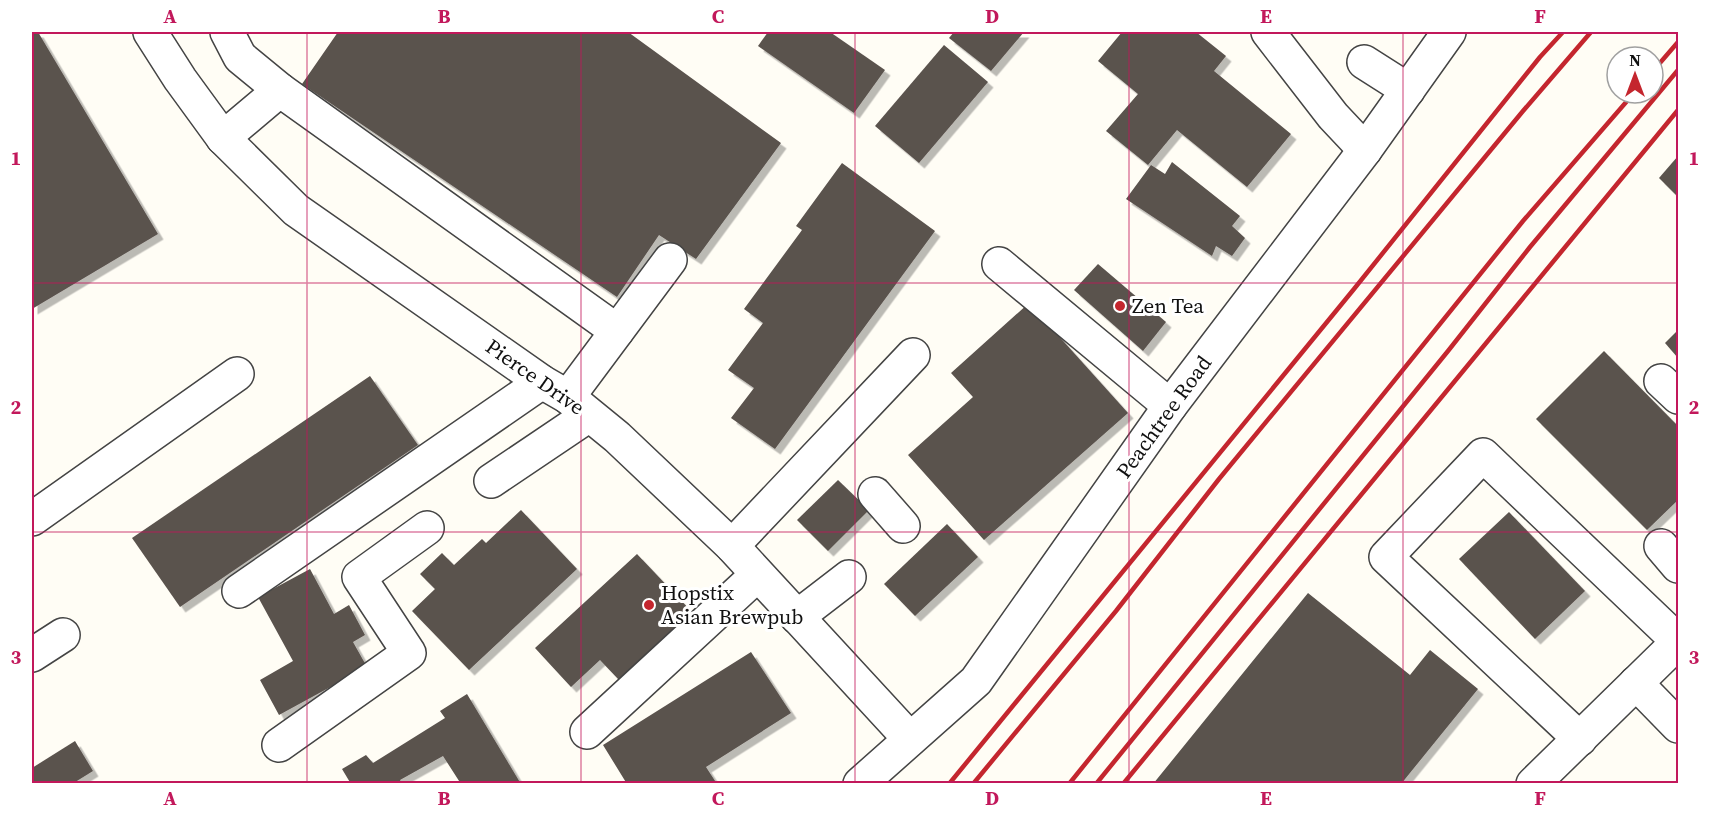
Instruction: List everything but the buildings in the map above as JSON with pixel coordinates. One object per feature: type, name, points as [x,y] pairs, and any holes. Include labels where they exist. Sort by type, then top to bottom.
[{"type":"street","name":"Pierce Drive","points":[[150,32],[180,79],[223,138],[296,210],[566,398],[617,437],[732,546],[910,739]]},
{"type":"street","points":[[227,32],[240,57],[280,90],[617,331]]},
{"type":"street","points":[[1268,32],[1333,116],[1365,150]]},
{"type":"street","name":"Peachtree Road","points":[[860,783],[976,681],[1170,406],[1365,150],[1449,32]]},
{"type":"street","points":[[1364,62],[1408,90]]},
{"type":"street","points":[[223,138],[280,90]]},
{"type":"street","points":[[491,481],[566,398],[670,260]]},
{"type":"street","points":[[999,264],[1170,406]]},
{"type":"street","points":[[732,546],[914,355]]},
{"type":"street","points":[[32,519],[237,374]]},
{"type":"street","points":[[239,591],[566,398]]},
{"type":"street","points":[[1533,783],[1580,739],[1678,641],[1483,455],[1386,557],[1580,739]]},
{"type":"street","points":[[875,494],[903,526]]},
{"type":"street","points":[[279,746],[409,653],[359,577],[427,528]]},
{"type":"street","points":[[587,732],[757,575]]},
{"type":"street","points":[[797,617],[849,577]]},
{"type":"street","points":[[32,655],[63,635]]},
{"type":"street","points":[[1636,683],[1678,726]]},
{"type":"railway","points":[[949,784],[1354,289],[1540,57],[1563,32]]},
{"type":"railway","points":[[973,784],[1116,611],[1219,479],[1591,32]]},
{"type":"railway","points":[[1665,57],[1678,42]]},
{"type":"railway","points":[[1096,784],[1530,247],[1678,70]]},
{"type":"railway","points":[[1069,784],[1523,221],[1624,105]]},
{"type":"railway","points":[[1123,784],[1678,110]]},
{"type":"place","name":"Zen Tea","points":[[1120,306]]},
{"type":"place","name":"Hopstix Asian Brewpub","points":[[649,605]]}]
